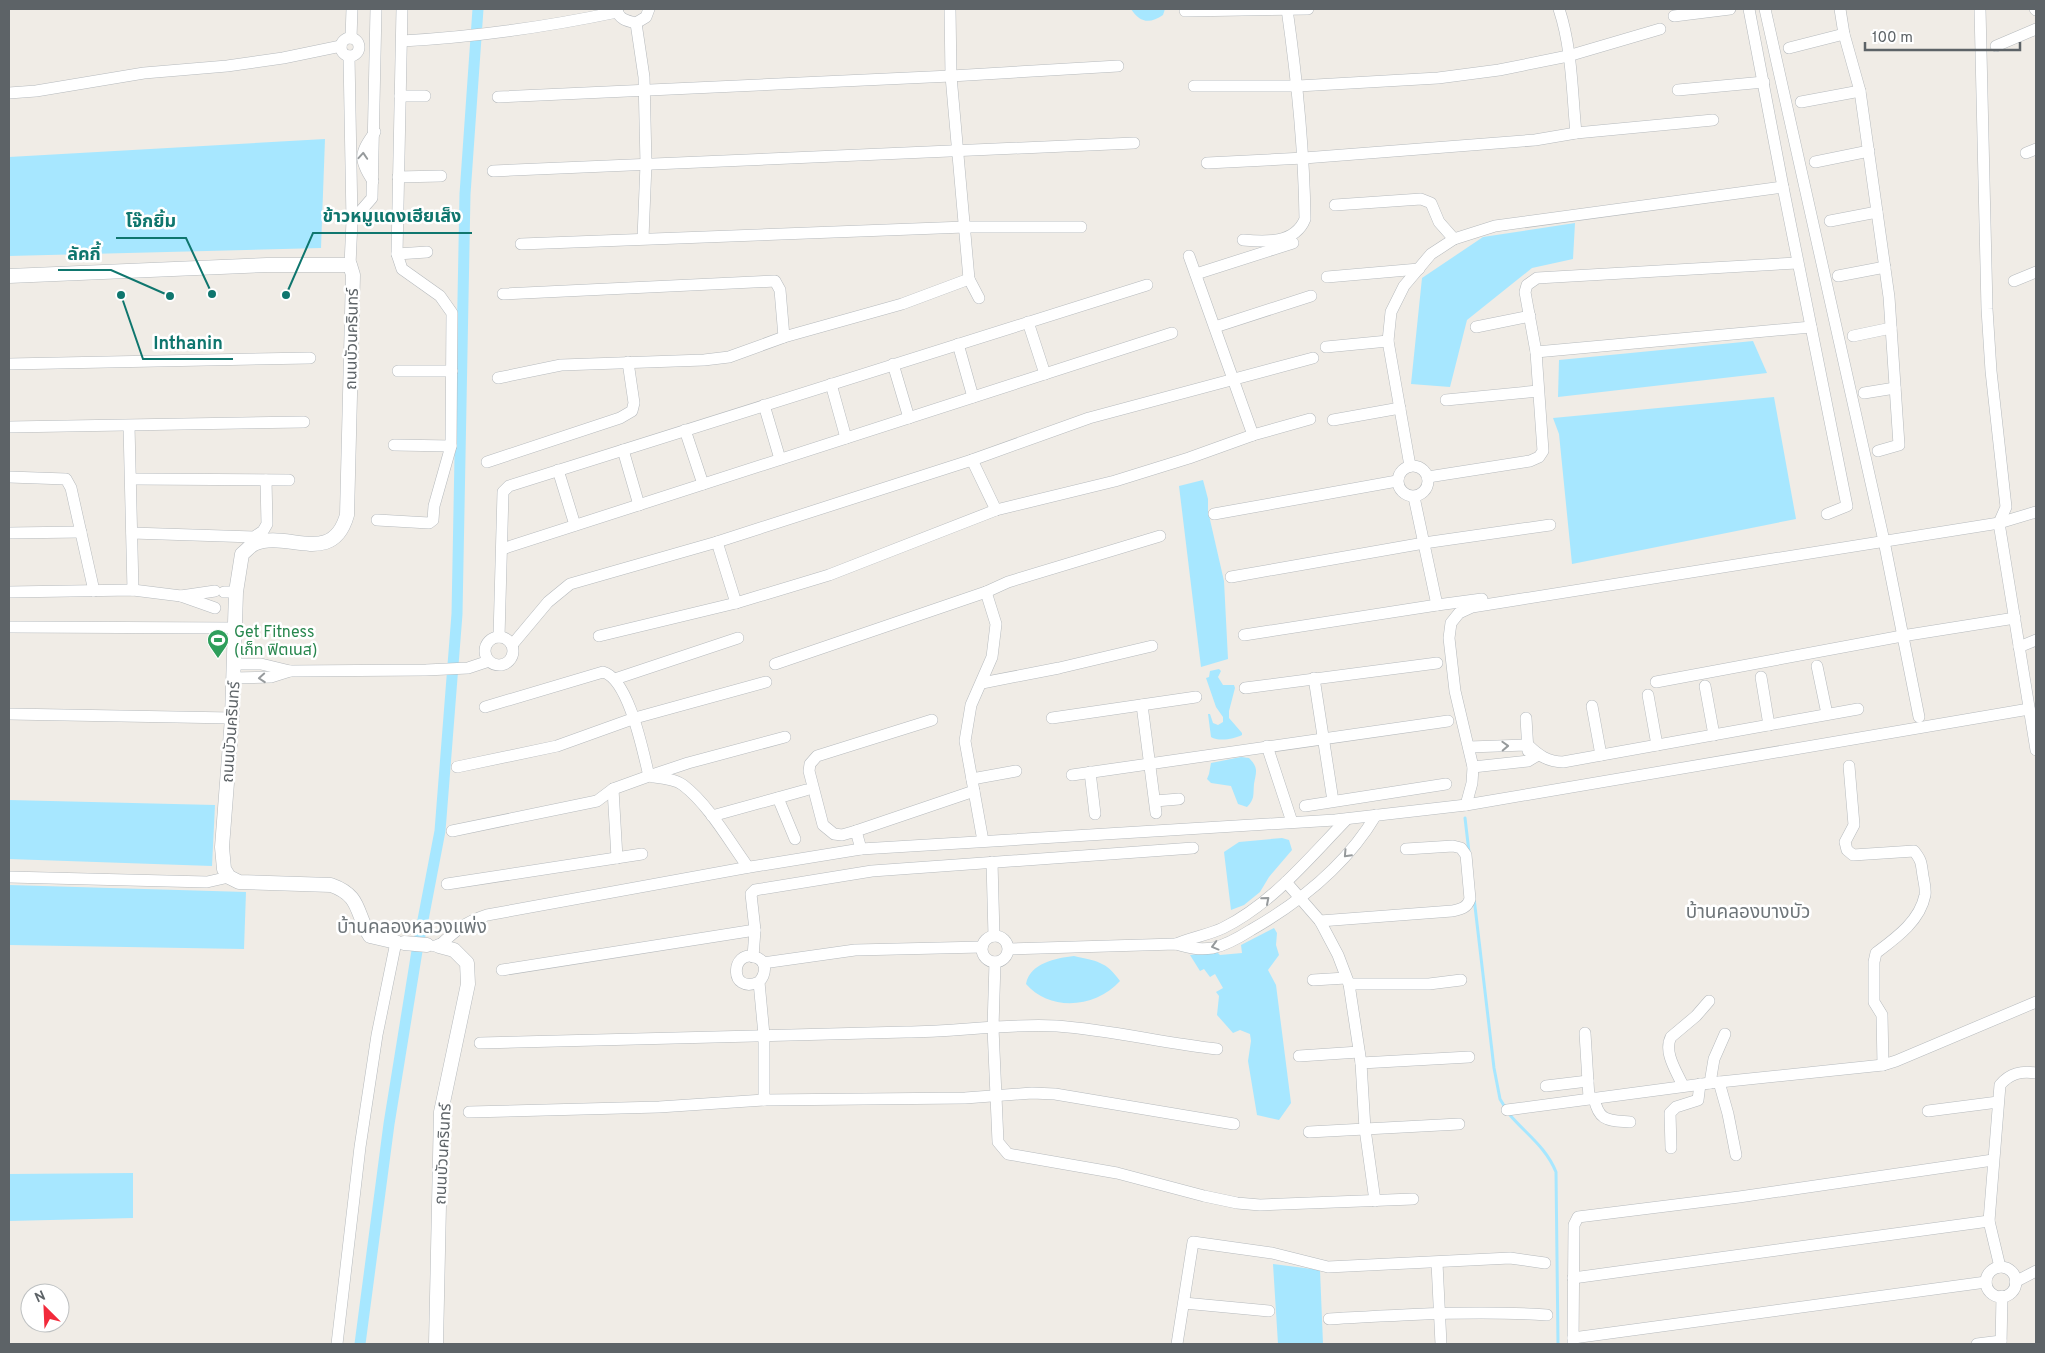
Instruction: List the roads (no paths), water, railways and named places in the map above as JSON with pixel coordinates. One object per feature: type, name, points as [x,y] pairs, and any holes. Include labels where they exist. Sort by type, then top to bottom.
[{"type":"street","points":[[351,38],[352,9]]},
{"type":"street","points":[[352,221],[372,198],[373,181],[362,166],[363,150],[375,132],[376,9]]},
{"type":"street","points":[[377,520],[429,524],[433,520],[434,506],[451,446],[452,313],[440,296],[402,269],[397,254],[402,9]]},
{"type":"street","points":[[402,41],[456,38],[545,27],[617,11],[625,21],[636,23],[646,17],[649,9]]},
{"type":"street","points":[[950,9],[952,76],[969,279],[979,298]]},
{"type":"street","points":[[1243,240],[1273,242],[1294,233],[1303,225],[1305,219],[1304,158],[1298,86],[1287,9]]},
{"type":"street","points":[[1185,11],[1308,9]]},
{"type":"street","points":[[1559,9],[1564,23],[1576,133]]},
{"type":"street","points":[[1674,16],[1730,9]]},
{"type":"street","points":[[1749,9],[1797,263],[1847,506],[1827,514]]},
{"type":"street","points":[[1765,9],[1884,542],[1919,717]]},
{"type":"street","points":[[1840,9],[1844,34],[1860,91],[1885,267],[1891,328],[1899,445],[1878,451]]},
{"type":"street","points":[[1980,9],[1986,309],[2006,508],[1999,522],[2036,750]]},
{"type":"street","points":[[636,23],[644,90],[646,164],[643,238]]},
{"type":"street","points":[[1194,86],[1298,86],[1438,78],[1499,70],[1568,56],[1660,29]]},
{"type":"street","points":[[1996,46],[2036,30]]},
{"type":"street","points":[[1789,48],[1844,34]]},
{"type":"street","points":[[351,38],[357,41],[359,48],[355,54],[349,56],[343,52],[341,46],[344,40],[351,38]]},
{"type":"street","points":[[9,93],[36,91],[144,73],[227,66],[282,58],[341,46]]},
{"type":"street","points":[[349,56],[352,221],[350,265]]},
{"type":"street","points":[[498,97],[952,76],[1118,66]]},
{"type":"street","points":[[1678,90],[1764,82]]},
{"type":"street","points":[[1801,102],[1860,91]]},
{"type":"street","points":[[400,96],[425,96]]},
{"type":"street","points":[[1207,163],[1304,158],[1535,140],[1576,133],[1714,120]]},
{"type":"street","points":[[493,171],[1134,143]]},
{"type":"street","points":[[1815,162],[1869,151]]},
{"type":"street","points":[[398,177],[441,176]]},
{"type":"street","points":[[1410,466],[1388,341],[1391,312],[1404,286],[1432,254],[1454,239],[1495,226],[1783,187]]},
{"type":"street","points":[[1334,205],[1421,199],[1431,203],[1439,222],[1454,239]]},
{"type":"street","points":[[1830,221],[1877,212]]},
{"type":"street","points":[[521,244],[965,227],[1081,227]]},
{"type":"street","points":[[1196,274],[1293,243]]},
{"type":"street","points":[[397,254],[427,252]]},
{"type":"street","points":[[1189,256],[1253,435]]},
{"type":"street","points":[[1428,477],[1530,461],[1539,457],[1543,451],[1536,352],[1526,292],[1527,285],[1537,278],[1797,263]]},
{"type":"street","name":"ถนนบัวนครินทร์","points":[[9,276],[267,265],[350,265],[353,275],[347,515],[343,528],[333,539],[317,544],[267,542],[254,544],[242,554],[225,592],[225,609],[235,628],[232,718],[222,847],[224,870],[229,877],[239,882],[331,885],[344,890],[358,907],[370,936],[400,943],[454,950],[467,963],[468,984],[441,1112],[436,1344]]},
{"type":"street","points":[[1838,276],[1885,267]]},
{"type":"street","points":[[1327,277],[1419,269]]},
{"type":"street","points":[[2014,281],[2036,272]]},
{"type":"street","points":[[498,378],[561,365],[704,360],[729,357],[784,337],[902,304],[969,279]]},
{"type":"street","points":[[503,294],[774,281],[780,290],[784,337]]},
{"type":"street","points":[[499,637],[504,489],[558,470],[1147,284]]},
{"type":"street","points":[[1215,327],[1311,296]]},
{"type":"street","points":[[1476,327],[1530,316]]},
{"type":"street","points":[[1028,322],[1045,374]]},
{"type":"street","points":[[1536,352],[1811,327]]},
{"type":"street","points":[[1853,336],[1891,328]]},
{"type":"street","points":[[502,549],[1172,333]]},
{"type":"street","points":[[1326,347],[1388,341]]},
{"type":"street","points":[[958,344],[973,397]]},
{"type":"street","points":[[9,364],[310,358]]},
{"type":"street","points":[[512,645],[548,602],[570,584],[717,542],[972,460],[1089,418],[1312,358]]},
{"type":"street","points":[[487,462],[620,418],[632,411],[634,403],[628,362]]},
{"type":"street","points":[[893,364],[909,418]]},
{"type":"street","points":[[398,371],[452,371]]},
{"type":"street","points":[[831,384],[846,438]]},
{"type":"street","points":[[1864,393],[1895,388]]},
{"type":"street","points":[[1446,400],[1538,391]]},
{"type":"street","points":[[764,405],[780,459]]},
{"type":"street","points":[[1333,420],[1400,408]]},
{"type":"street","points":[[599,636],[736,603],[829,576],[996,510],[1115,481],[1190,458],[1253,435],[1310,420]]},
{"type":"street","points":[[9,426],[130,426],[304,422]]},
{"type":"street","points":[[130,426],[133,590]]},
{"type":"street","points":[[685,430],[703,484]]},
{"type":"street","points":[[394,446],[451,446]]},
{"type":"street","points":[[623,450],[639,505]]},
{"type":"street","points":[[972,460],[996,510]]},
{"type":"street","points":[[1410,466],[1423,470],[1428,477],[1428,486],[1422,494],[1414,497],[1405,495],[1399,489],[1396,481],[1399,472],[1410,466]]},
{"type":"street","points":[[558,470],[575,525]]},
{"type":"street","points":[[9,477],[66,479],[71,488],[94,591]]},
{"type":"street","points":[[130,479],[288,480]]},
{"type":"street","points":[[132,533],[254,537],[263,531],[267,524],[266,480]]},
{"type":"street","points":[[1214,514],[1396,481]]},
{"type":"street","points":[[1414,497],[1437,605]]},
{"type":"street","points":[[1466,805],[1472,783],[1473,766],[1455,691],[1449,638],[1451,623],[1460,613],[1472,607],[1884,542],[1999,522],[2036,512]]},
{"type":"street","points":[[1231,577],[1424,543],[1550,525]]},
{"type":"street","points":[[9,533],[81,532]]},
{"type":"street","points":[[775,664],[986,592],[1008,582],[1160,536]]},
{"type":"street","points":[[717,542],[736,603]]},
{"type":"street","points":[[1244,635],[1554,588]]},
{"type":"street","points":[[9,592],[133,590],[181,596],[225,609]]},
{"type":"street","points":[[181,596],[225,592]]},
{"type":"street","points":[[983,841],[965,741],[971,705],[992,657],[996,624],[986,592]]},
{"type":"street","points":[[1656,682],[1902,636],[2015,618]]},
{"type":"street","points":[[9,627],[235,628]]},
{"type":"street","points":[[499,637],[509,641],[514,654],[511,660],[498,666],[488,661],[485,652],[490,640],[499,637]]},
{"type":"street","points":[[615,679],[738,638]]},
{"type":"street","points":[[2020,647],[2036,640]]},
{"type":"street","points":[[982,682],[1059,668],[1152,646]]},
{"type":"street","points":[[234,664],[261,664],[290,671],[426,670],[468,668],[488,661]]},
{"type":"street","points":[[1246,688],[1437,663]]},
{"type":"street","points":[[1817,666],[1827,714]]},
{"type":"street","points":[[234,678],[271,677],[290,671]]},
{"type":"street","points":[[485,707],[603,672],[609,674],[615,679],[635,718],[649,776]]},
{"type":"street","points":[[1761,677],[1769,725]]},
{"type":"street","points":[[1314,678],[1332,802]]},
{"type":"street","points":[[457,767],[557,746],[635,718],[766,682]]},
{"type":"street","points":[[1705,686],[1714,735]]},
{"type":"street","points":[[1648,695],[1657,745]]},
{"type":"street","points":[[1052,718],[1196,697]]},
{"type":"street","points":[[1142,705],[1156,813]]},
{"type":"street","points":[[1592,706],[1602,755]]},
{"type":"street","points":[[1473,766],[1533,758],[1557,762],[1858,709]]},
{"type":"street","points":[[433,946],[469,921],[487,915],[748,867],[861,849],[1347,819],[1466,805],[2028,709]]},
{"type":"street","points":[[9,714],[232,718]]},
{"type":"street","points":[[1526,718],[1528,745],[1533,758]]},
{"type":"street","points":[[932,720],[816,756],[810,764],[809,771],[823,825],[834,834],[842,835],[974,792]]},
{"type":"street","points":[[1072,775],[1448,721]]},
{"type":"street","points":[[452,830],[597,802],[613,789],[649,776],[785,737]]},
{"type":"street","points":[[1469,747],[1528,745]]},
{"type":"street","points":[[1267,746],[1292,822]]},
{"type":"street","points":[[1848,766],[1854,825],[1845,842],[1847,850],[1853,855],[1914,851],[1922,861],[1925,894],[1919,910],[1909,926],[1876,953],[1874,962],[1874,1002],[1882,1014],[1882,1065]]},
{"type":"street","points":[[972,779],[1016,771]]},
{"type":"street","points":[[1090,772],[1095,814]]},
{"type":"street","points":[[649,776],[667,778],[682,784],[712,816],[748,867]]},
{"type":"street","points":[[1305,806],[1446,784]]},
{"type":"street","points":[[613,789],[617,858]]},
{"type":"street","points":[[712,816],[806,790]]},
{"type":"street","points":[[778,798],[795,839]]},
{"type":"street","points":[[1155,801],[1179,799]]},
{"type":"street","points":[[1176,944],[1196,950],[1216,947],[1237,938],[1284,911],[1342,860],[1363,838],[1376,815]]},
{"type":"street","points":[[1009,949],[1176,944],[1221,929],[1253,911],[1286,882],[1347,819]]},
{"type":"street","points":[[856,831],[861,849]]},
{"type":"street","points":[[1320,921],[1452,912],[1462,909],[1468,904],[1470,899],[1466,855],[1461,848],[1453,846],[1406,849]]},
{"type":"street","points":[[758,960],[752,894],[755,890],[872,871],[1193,848]]},
{"type":"street","points":[[447,884],[642,854]]},
{"type":"street","points":[[992,862],[994,936]]},
{"type":"street","points":[[9,877],[207,882],[229,877]]},
{"type":"street","points":[[1286,882],[1320,921],[1338,955],[1347,981],[1360,1057],[1365,1129],[1375,1201]]},
{"type":"street","points":[[502,970],[755,930]]},
{"type":"street","points":[[994,936],[1003,938],[1009,949],[1006,957],[999,962],[995,962],[990,961],[984,956],[982,947],[986,940],[994,936]]},
{"type":"street","points":[[337,1344],[362,1138],[378,1035],[400,943]]},
{"type":"street","points":[[758,960],[855,950],[982,947]]},
{"type":"street","points":[[749,956],[758,960],[765,969],[764,976],[759,982],[752,985],[744,984],[738,979],[737,965],[742,959],[749,956]]},
{"type":"street","points":[[995,962],[993,1028],[998,1142],[1008,1154],[1117,1173],[1237,1203],[1260,1206],[1413,1199]]},
{"type":"street","points":[[1313,980],[1429,984],[1461,980]]},
{"type":"street","points":[[759,982],[764,1035],[764,1100]]},
{"type":"street","points":[[1683,1086],[1670,1055],[1669,1041],[1709,1001]]},
{"type":"street","points":[[1507,1110],[1683,1086],[1882,1065],[1896,1061],[2036,1002]]},
{"type":"street","points":[[480,1043],[923,1032],[1056,1026],[1113,1032],[1173,1044],[1217,1049]]},
{"type":"street","points":[[1585,1033],[1588,1081],[1597,1112],[1610,1120],[1630,1122]]},
{"type":"street","points":[[1671,1148],[1670,1113],[1676,1107],[1698,1100],[1710,1083],[1714,1059],[1725,1034]]},
{"type":"street","points":[[1299,1056],[1469,1057]]},
{"type":"street","points":[[2000,1267],[1989,1221],[2000,1085],[2007,1077],[2023,1071],[2036,1073]]},
{"type":"street","points":[[1546,1086],[1588,1081]]},
{"type":"street","points":[[1710,1083],[1728,1114],[1736,1155]]},
{"type":"street","points":[[469,1112],[659,1107],[764,1100],[965,1098],[996,1094],[1055,1094],[1234,1124]]},
{"type":"street","points":[[1928,1111],[1998,1102]]},
{"type":"street","points":[[1309,1132],[1459,1124]]},
{"type":"street","points":[[1986,1282],[1573,1341],[1574,1225],[1578,1218],[1993,1160]]},
{"type":"street","points":[[1574,1278],[1989,1221]]},
{"type":"street","points":[[1177,1344],[1193,1242],[1272,1253],[1328,1267],[1510,1258],[1546,1263]]},
{"type":"street","points":[[1437,1263],[1441,1344]]},
{"type":"street","points":[[2000,1267],[2011,1271],[2015,1282],[2012,1291],[2002,1296],[1991,1293],[1987,1288],[1986,1282],[1990,1272],[2000,1267]]},
{"type":"street","points":[[2015,1282],[2036,1272]]},
{"type":"street","points":[[1977,1344],[2001,1343],[2002,1296]]},
{"type":"street","points":[[1184,1302],[1269,1311]]},
{"type":"street","points":[[1329,1319],[1439,1313],[1506,1312],[1547,1315]]},
{"type":"water","points":[[1131,9],[1165,9],[1163,15],[1154,20],[1146,21],[1134,14]]},
{"type":"water","points":[[325,139],[321,248],[9,256],[9,157]]},
{"type":"water","points":[[1575,223],[1573,259],[1532,268],[1467,320],[1450,387],[1411,384],[1422,278],[1483,237]]},
{"type":"water","points":[[1753,341],[1767,373],[1558,397],[1559,360]]},
{"type":"water","points":[[1774,397],[1796,519],[1572,564],[1559,434],[1553,418]]},
{"type":"water","points":[[1203,480],[1224,581],[1228,659],[1201,667],[1179,486]]},
{"type":"water","points":[[1219,669],[1221,671],[1218,677],[1223,685],[1234,685],[1229,718],[1242,733],[1242,735],[1227,739],[1214,739],[1211,737],[1208,714],[1210,714],[1213,723],[1218,725],[1223,722],[1223,717],[1216,707],[1206,678],[1209,677],[1210,671]]},
{"type":"water","points":[[1241,757],[1249,758],[1256,770],[1253,797],[1247,807],[1238,804],[1231,786],[1211,783],[1207,779],[1211,763]]},
{"type":"water","points":[[9,800],[215,805],[212,866],[9,859]]},
{"type":"water","points":[[1282,838],[1289,840],[1292,850],[1269,877],[1260,892],[1244,905],[1231,910],[1224,852],[1239,842]]},
{"type":"water","points":[[9,885],[246,892],[244,949],[9,945]]},
{"type":"water","points":[[1274,928],[1277,933],[1276,945],[1279,955],[1268,970],[1276,985],[1291,1103],[1279,1120],[1257,1115],[1248,1061],[1251,1041],[1250,1034],[1240,1030],[1233,1033],[1217,1015],[1219,996],[1216,992],[1223,988],[1215,974],[1210,977],[1204,969],[1200,971],[1190,955],[1217,952],[1220,955],[1242,953],[1241,945]]},
{"type":"water","points":[[1074,956],[1100,963],[1110,969],[1120,981],[1099,997],[1073,1003],[1047,999],[1036,993],[1026,984],[1028,977],[1038,966],[1059,958]]},
{"type":"water","points":[[133,1173],[133,1218],[9,1221],[9,1174]]},
{"type":"water","points":[[1273,1264],[1320,1270],[1323,1344],[1278,1344]]},
{"type":"waterway","points":[[360,1344],[389,1124],[417,951],[440,831],[457,614],[465,194],[478,9]]},
{"type":"waterway","points":[[1465,818],[1469,852]]},
{"type":"waterway","points":[[1474,898],[1494,1068],[1500,1099],[1506,1109]]},
{"type":"waterway","points":[[1509,1114],[1547,1155],[1556,1172],[1558,1344]]},
{"type":"place","name":"โจ๊กยิ้ม","points":[[212,294]]},
{"type":"place","name":"Inthanin","points":[[121,295]]},
{"type":"place","name":"ข้าวหมูแดงเฮียเส็ง","points":[[286,295]]},
{"type":"place","name":"ลัคกี้","points":[[170,296]]},
{"type":"place","name":"Get Fitness (เก็ท ฟิตเนส)","points":[[218,659]]},
{"type":"district","name":"บ้านคลองบางบัว","points":[[1748,911]]},
{"type":"district","name":"บ้านคลองหลวงแพ่ง","points":[[412,926]]}]
